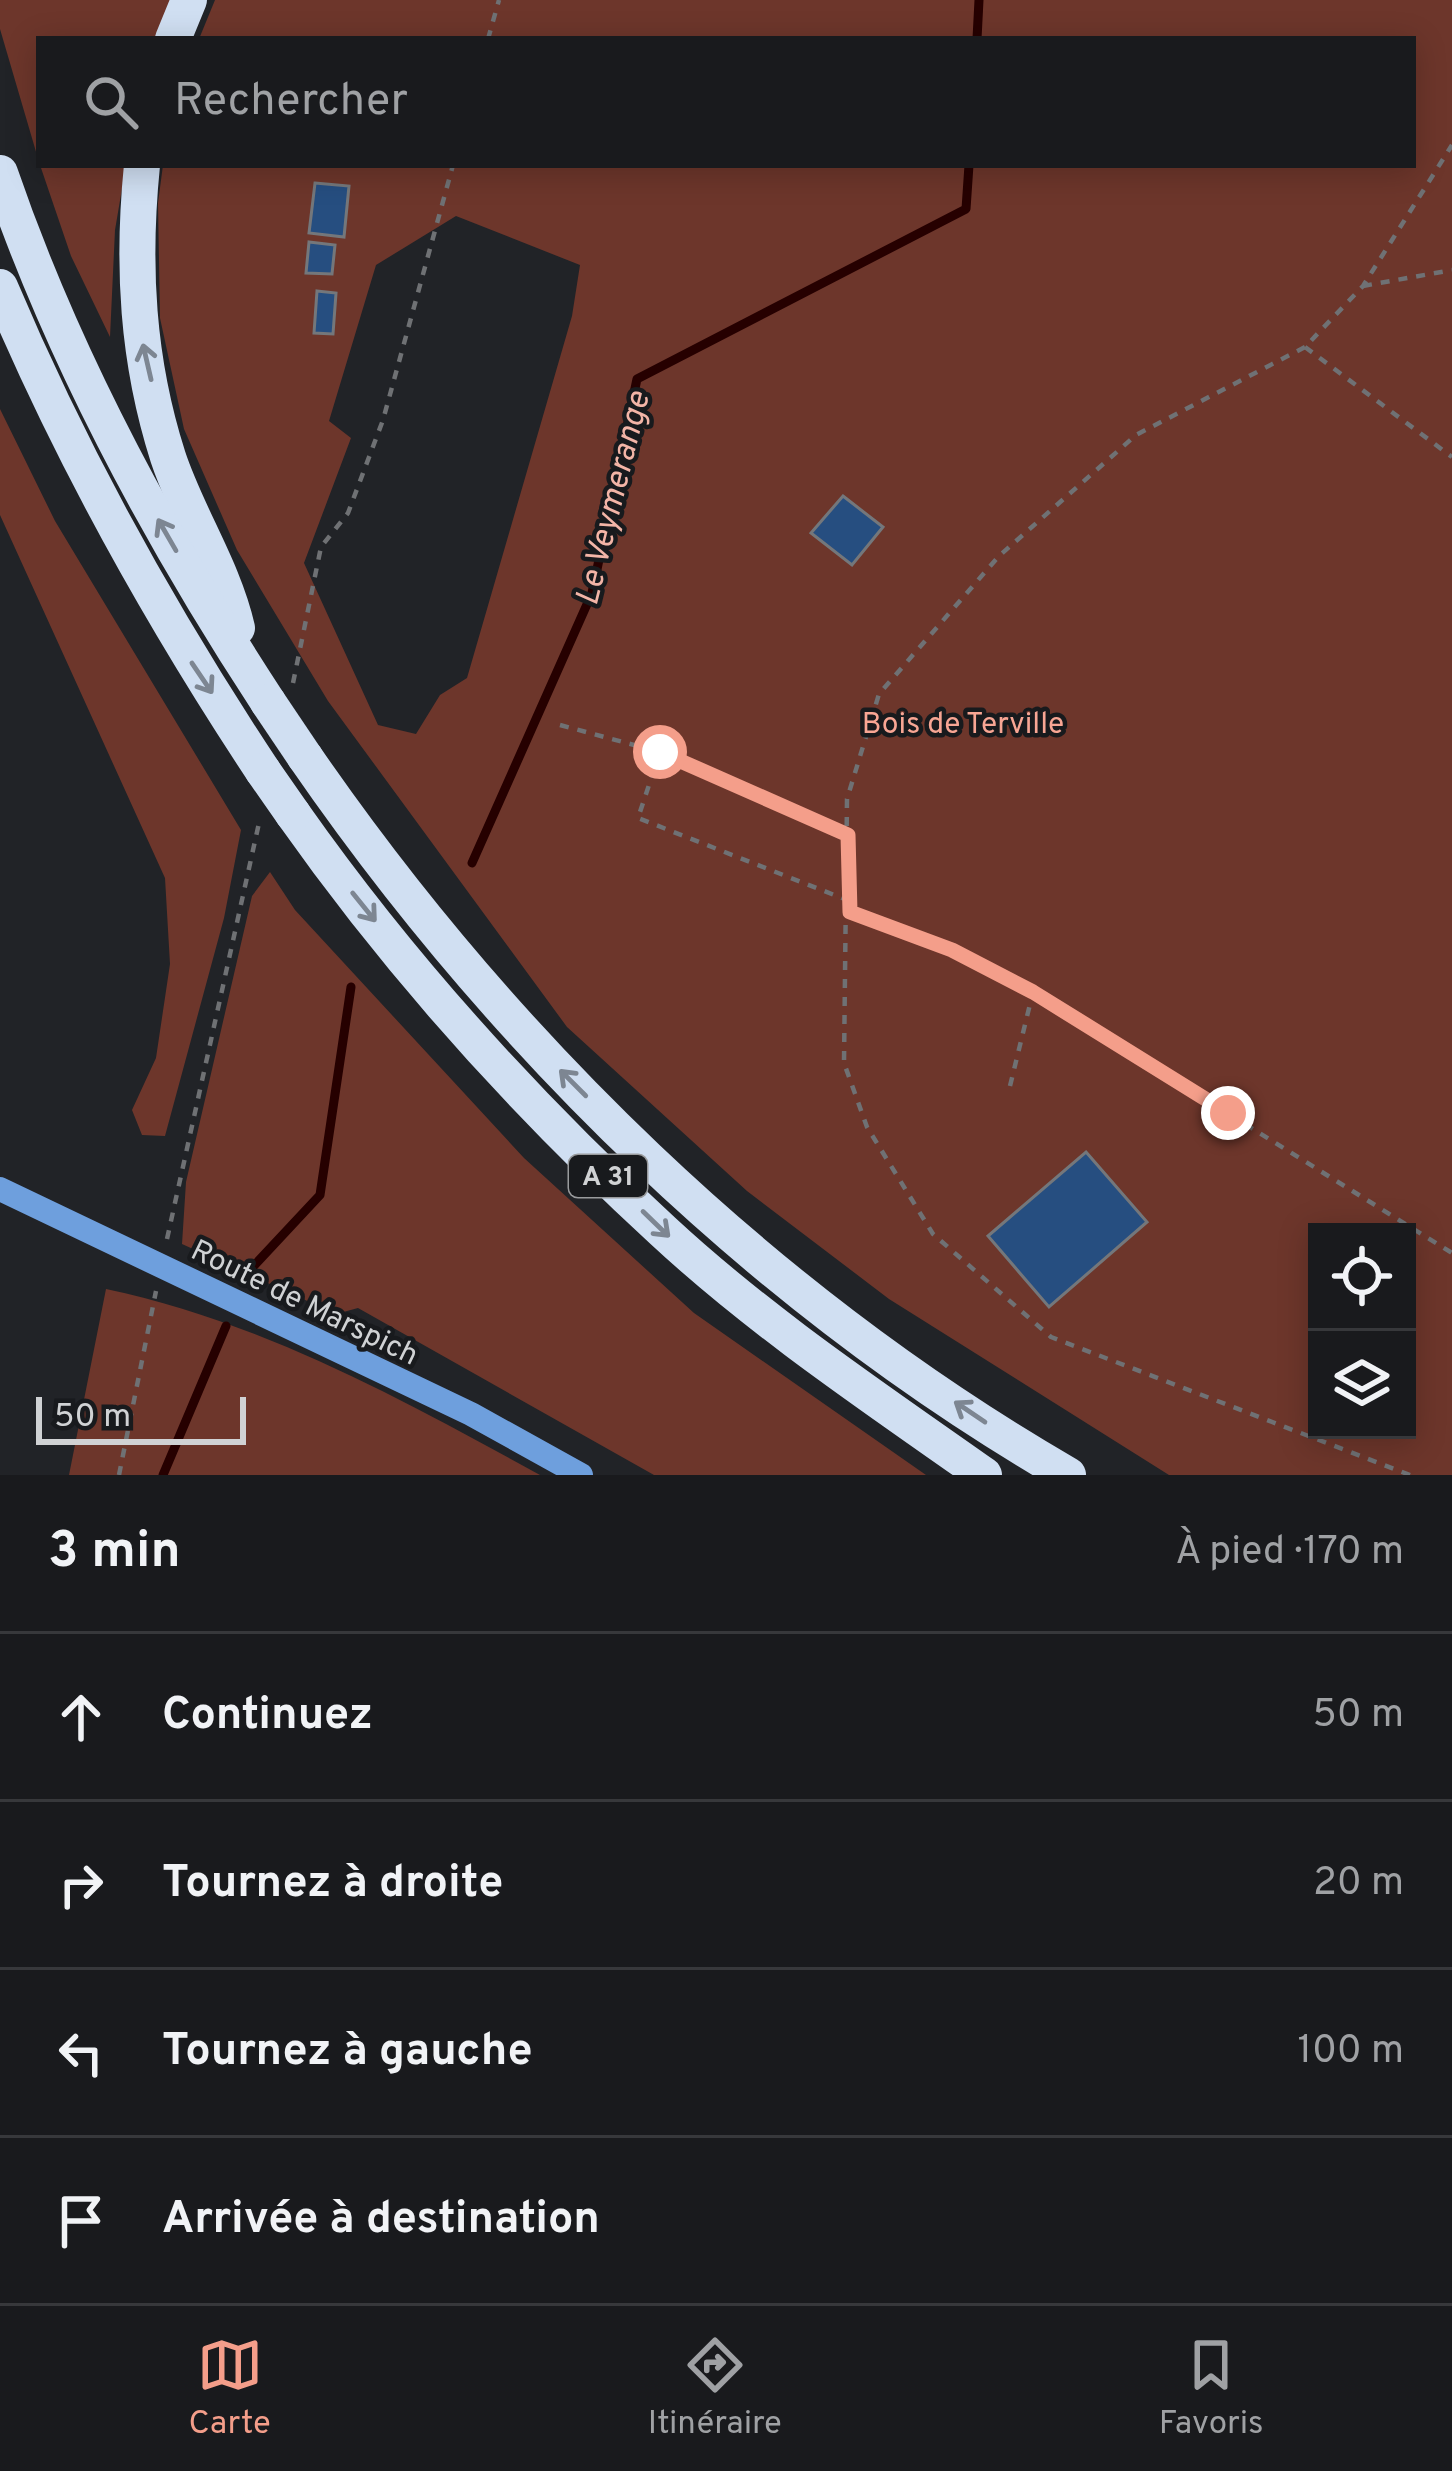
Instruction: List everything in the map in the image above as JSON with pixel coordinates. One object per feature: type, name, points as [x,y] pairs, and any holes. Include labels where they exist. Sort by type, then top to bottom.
[{"type":"highway","points":[[174,36],[189,0]]},
{"type":"highway","points":[[142,168],[134,252],[136,313],[168,457],[230,596],[258,687]]},
{"type":"highway","name":"A 31","points":[[0,173],[93,395],[141,490],[258,687],[394,880],[538,1048],[679,1186],[889,1358],[1068,1475]]},
{"type":"highway","name":"A 31","points":[[0,287],[44,392],[184,651],[293,814],[472,1041],[664,1233],[866,1392],[984,1475]]},
{"type":"highway","points":[[0,350],[44,392]]},
{"type":"main road","name":"Route de Marspich","points":[[0,1189],[471,1414],[581,1475]]},
{"type":"path","points":[[489,36],[499,0]]},
{"type":"path","points":[[1410,1475],[1051,1337],[933,1234],[867,1127],[844,1063],[850,912],[847,799],[879,694],[999,556],[1136,435],[1305,347],[1363,286],[1452,145]]},
{"type":"path","points":[[301,652],[321,547],[348,513],[383,419],[452,168]]},
{"type":"path","points":[[1363,286],[1452,270]]},
{"type":"path","points":[[1305,347],[1452,458]]},
{"type":"path","points":[[560,724],[660,752],[848,835]]},
{"type":"path","points":[[660,752],[638,818],[849,901]]},
{"type":"path","points":[[119,1475],[253,849]]},
{"type":"path","points":[[850,912],[952,950],[1033,992],[1452,1252]]},
{"type":"path","points":[[1010,1086],[1033,992]]},
{"type":"green space","points":[[0,0],[173,0],[157,36],[36,36],[36,152],[0,29]]},
{"type":"green space","name":"Bois de Terville","points":[[215,0],[1452,0],[1452,1475],[1169,1475],[889,1299],[747,1191],[567,1027],[328,701],[237,550],[184,429],[160,318],[158,203],[163,168],[1416,168],[1416,36],[200,36]],"holes":[[[456,216],[580,265],[572,316],[467,678],[440,695],[416,734],[378,725],[304,563],[351,438],[329,421],[376,265]]]},
{"type":"green space","points":[[41,168],[125,168],[115,230],[110,337],[71,256]]},
{"type":"green space","points":[[0,409],[55,521],[241,830],[224,918],[165,1136],[142,1135],[132,1110],[156,1058],[170,964],[165,878],[0,515]]},
{"type":"green space","points":[[270,872],[295,910],[524,1158],[694,1313],[926,1475],[654,1475],[358,1308],[336,1314],[182,1244],[186,1182],[252,896]]},
{"type":"green space","points":[[106,1289],[164,1303],[275,1342],[383,1391],[540,1475],[69,1475]]},
{"type":"building","points":[[315,183],[349,186],[344,237],[309,233]]},
{"type":"building","points":[[309,242],[335,245],[332,274],[306,273]]},
{"type":"building","points":[[317,291],[336,293],[333,334],[314,333]]},
{"type":"building","points":[[843,496],[883,527],[852,565],[811,533]]},
{"type":"building","points":[[1086,1152],[1147,1222],[1049,1307],[988,1236]]},
{"type":"waterway","name":"Le Veymerange","points":[[977,36],[979,0]]},
{"type":"waterway","name":"Le Veymerange","points":[[472,863],[592,593],[637,379],[966,209],[969,168]]},
{"type":"waterway","name":"Le Veymerange","points":[[250,1270],[320,1195],[351,987]]},
{"type":"waterway","name":"Le Veymerange","points":[[163,1475],[226,1326]]},
{"type":"route","points":[[660,752],[848,835],[850,912],[952,950],[1033,992],[1228,1113]]}]
